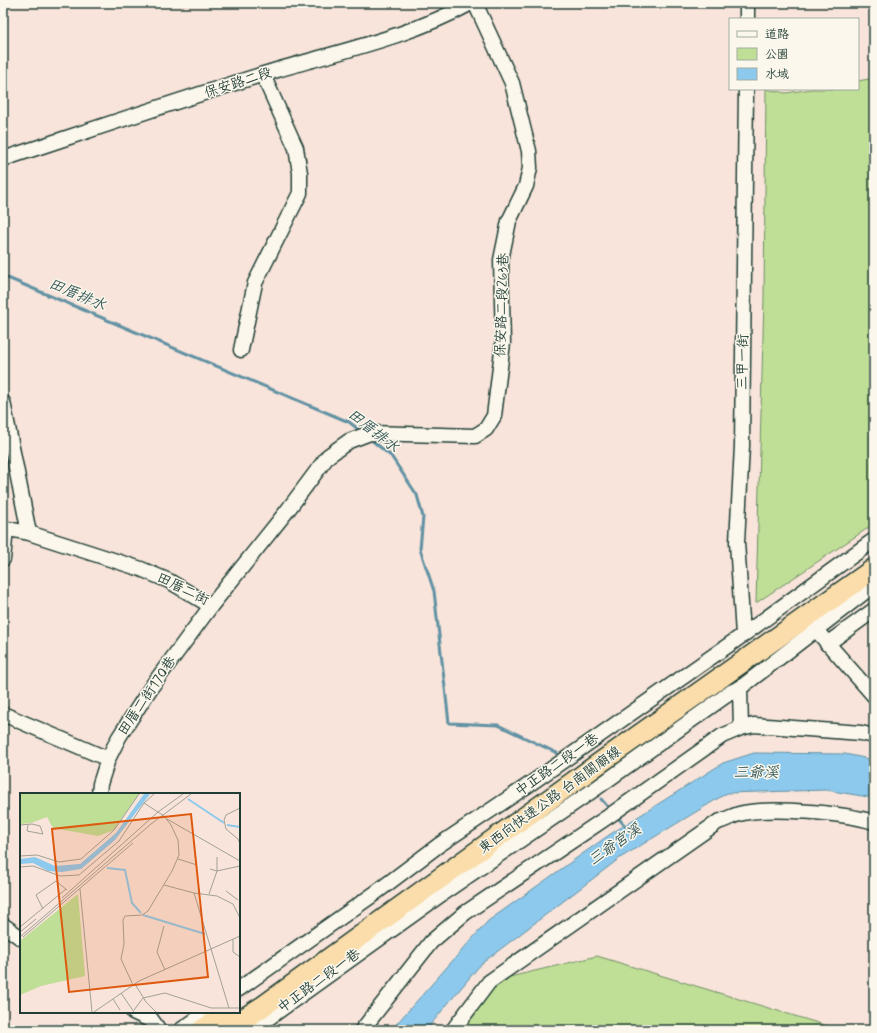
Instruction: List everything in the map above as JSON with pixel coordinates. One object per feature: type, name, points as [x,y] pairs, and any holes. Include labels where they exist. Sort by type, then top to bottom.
[{"type":"highway","name":"東西向快速公路 台南關廟線","points":[[240,1012],[249,1000],[672,696],[874,555]]},
{"type":"highway","name":"東西向快速公路 台南關廟線","points":[[249,1000],[601,762],[874,569]]},
{"type":"highway","points":[[202,1030],[228,1013]]},
{"type":"highway","name":"東西向快速公路 台南關廟線","points":[[226,1030],[239,1013]]},
{"type":"street","points":[[747,3],[747,18]]},
{"type":"street","name":"保安路二段","points":[[3,159],[263,75],[397,34],[431,22],[467,4]]},
{"type":"street","name":"保安路二段263巷","points":[[367,434],[475,436],[486,429],[494,416],[503,343],[501,260],[509,221],[526,186],[530,168],[529,151],[512,83],[467,4]]},
{"type":"street","points":[[241,350],[255,283],[300,193],[300,173],[296,148],[263,75]]},
{"type":"street","name":"三甲一街","points":[[744,634],[738,542],[742,446],[746,90]]},
{"type":"street","points":[[3,402],[29,533]]},
{"type":"street","name":"田厝二街","points":[[4,528],[29,533],[141,569],[169,581],[211,606],[287,511],[328,456],[349,441],[367,434]]},
{"type":"street","points":[[3,559],[4,528]]},
{"type":"street","name":"中正路二段一巷","points":[[249,1000],[374,894],[439,845],[527,786],[744,634],[874,540]]},
{"type":"street","name":"中正路二段一巷","points":[[252,1030],[443,893],[595,790],[731,692],[740,688],[874,586]]},
{"type":"street","name":"田厝二街170巷","points":[[99,793],[100,784],[108,759],[119,737],[152,686],[211,606]]},
{"type":"street","points":[[827,644],[874,610]]},
{"type":"street","points":[[816,630],[874,696]]},
{"type":"street","points":[[740,688],[741,728]]},
{"type":"street","points":[[3,714],[108,759]]},
{"type":"street","points":[[362,1030],[431,942],[465,913],[610,816],[722,736],[754,724],[861,733],[874,736]]},
{"type":"street","points":[[453,1030],[489,982],[718,822],[739,814],[769,810],[854,816],[874,822]]},
{"type":"street","points":[[3,925],[20,937]]},
{"type":"street","points":[[135,1013],[152,1021]]},
{"type":"street","points":[[181,1030],[206,1013]]},
{"type":"green space","points":[[874,78],[874,524],[756,603],[764,297],[766,90],[786,93],[805,90],[859,90],[859,81]]},
{"type":"green space","points":[[597,956],[841,1030],[453,1030],[489,982]]},
{"type":"water","name":"三爺溪","points":[[754,753],[845,754],[874,760],[874,798],[826,790],[727,793],[620,858],[481,964],[426,1030],[391,1030],[488,921],[609,835],[723,763]]},
{"type":"waterway","name":"田厝排水","points":[[3,276],[349,422],[362,432]]},
{"type":"waterway","name":"田厝排水","points":[[369,438],[391,456],[417,495],[423,517],[420,549],[434,591],[449,723],[498,725],[557,753]]},
{"type":"waterway","name":"田厝排水","points":[[601,799],[608,807]]},
{"type":"waterway","name":"田厝排水","points":[[619,819],[627,828]]},
{"type":"water label","name":"三爺宮溪","points":[[615,845]]}]
